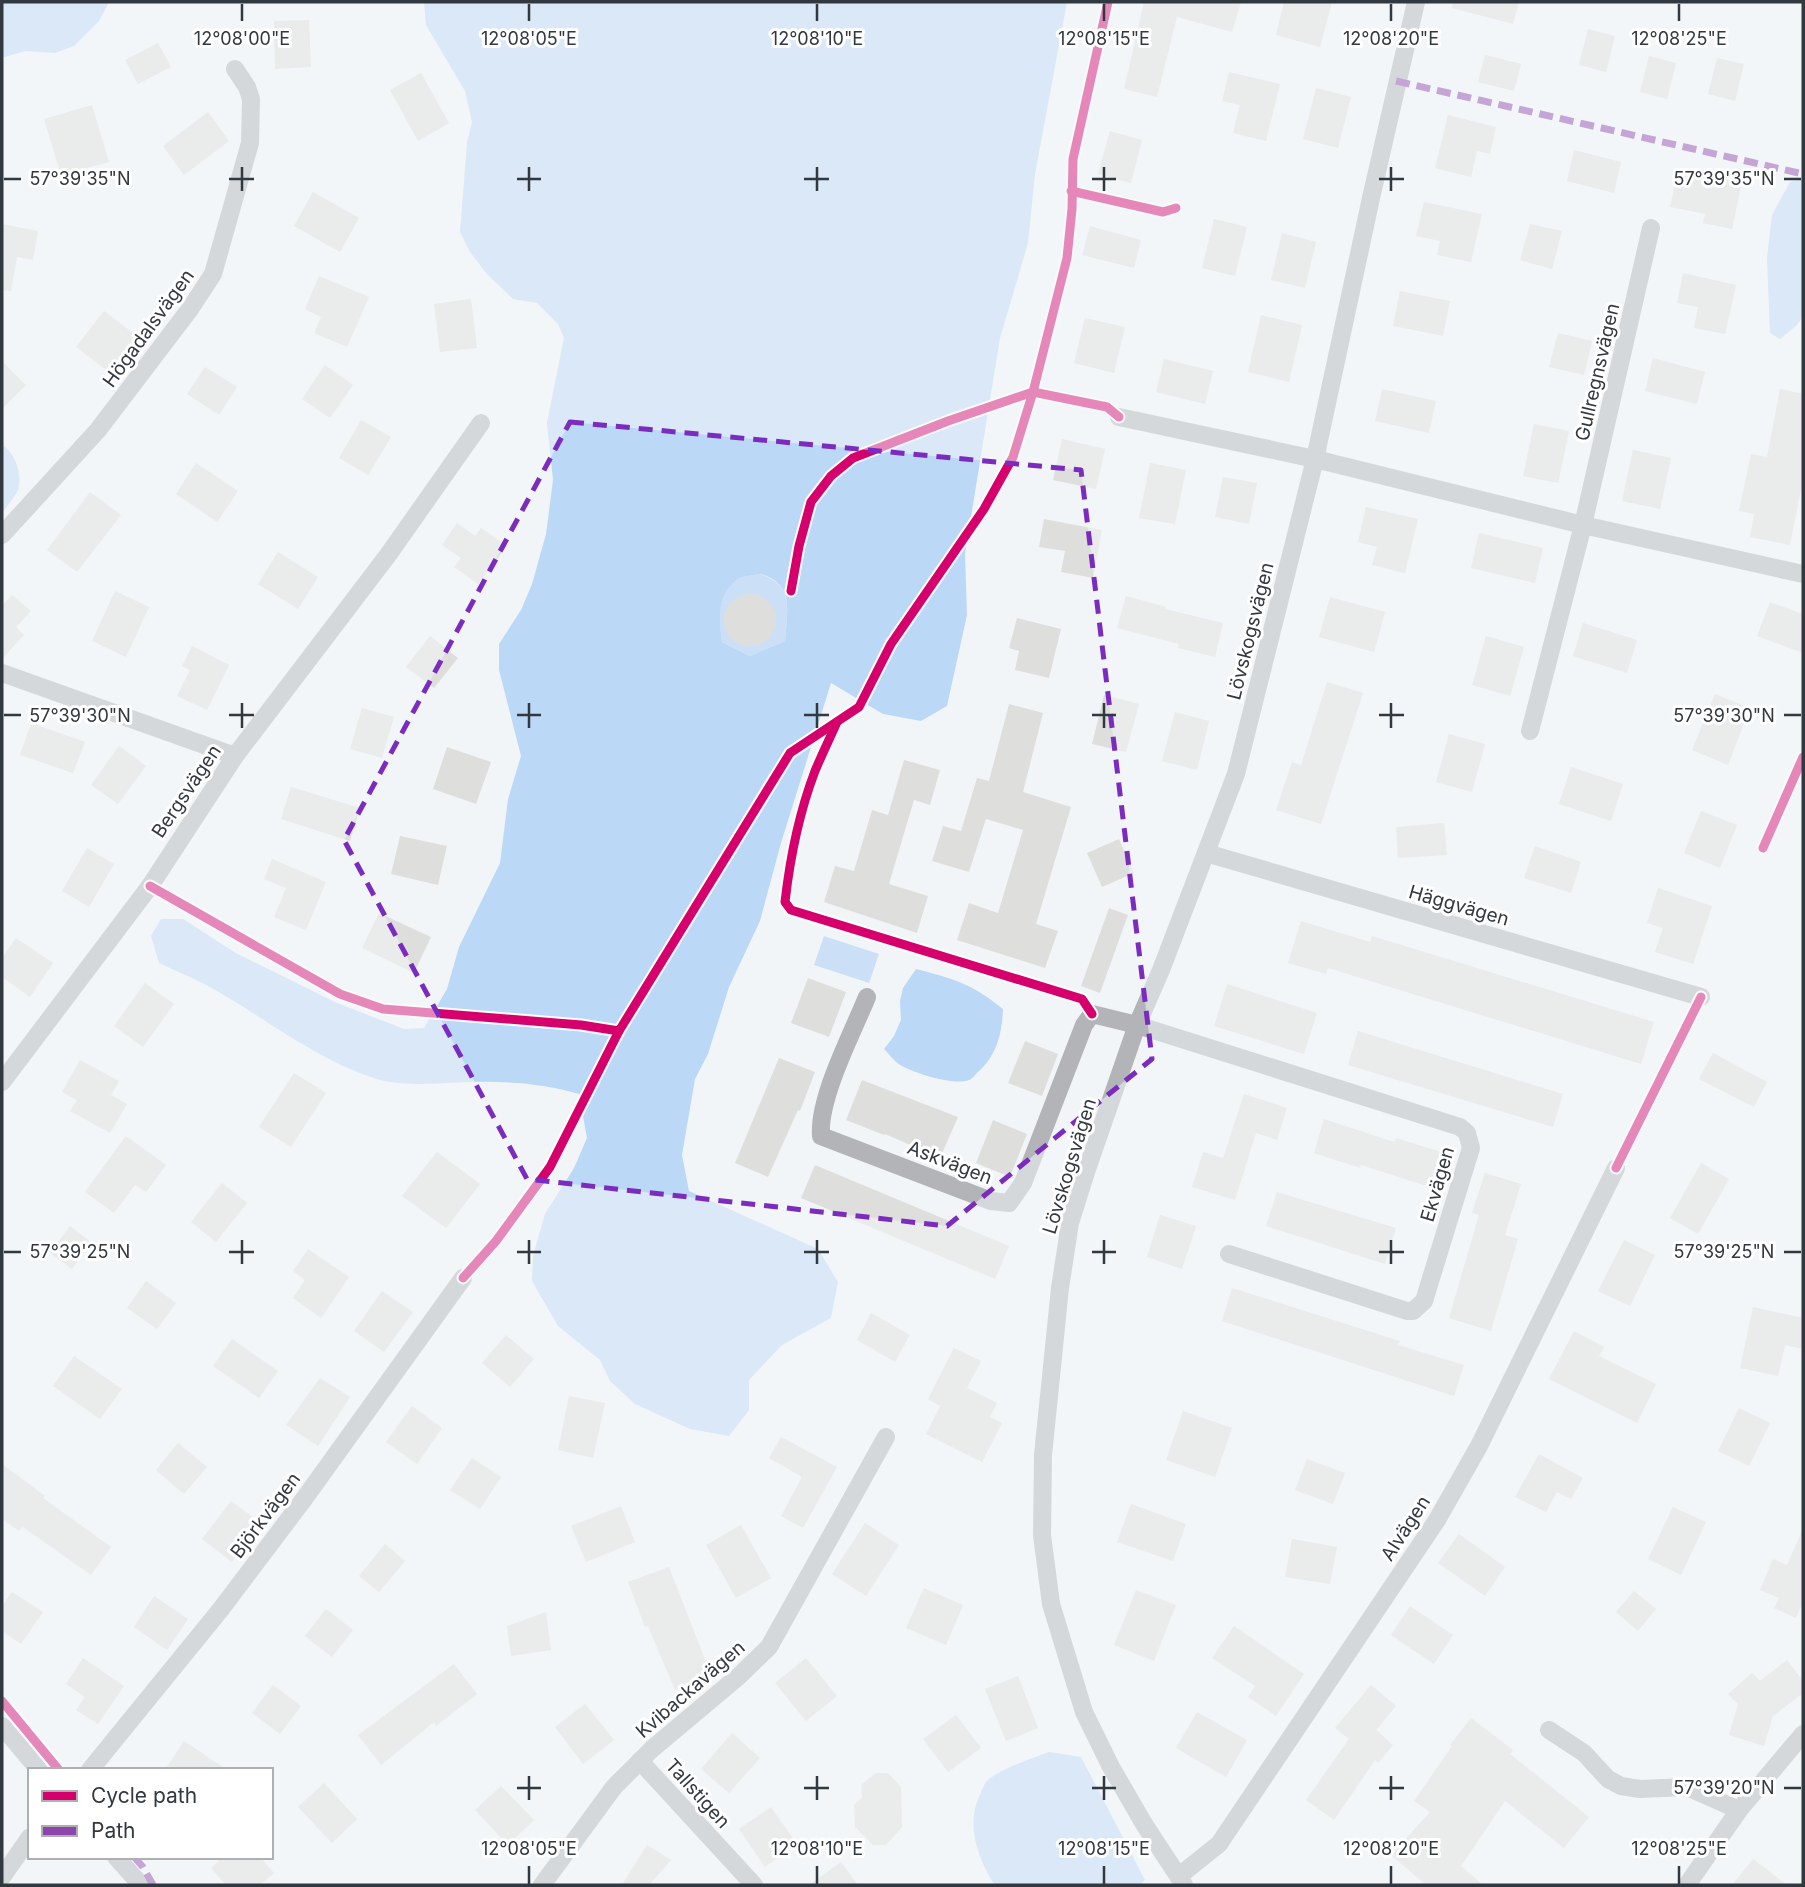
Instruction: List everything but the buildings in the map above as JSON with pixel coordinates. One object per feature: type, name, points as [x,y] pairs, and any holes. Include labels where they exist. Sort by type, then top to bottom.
[{"type":"street","name":"Lövskogsvägen","points":[[1181,1880],[1111,1767],[1084,1712],[1051,1604],[1042,1535],[1043,1455],[1048,1392],[1070,1223],[1137,1025],[1161,970],[1236,774],[1315,459],[1416,2]]},
{"type":"street","name":"Högadalsvägen","points":[[2,536],[98,430],[190,309],[213,274],[250,143],[250,99],[247,87],[235,69]]},
{"type":"street","name":"Gullregnsvägen","points":[[1530,731],[1583,525],[1651,228]]},
{"type":"street","points":[[1119,417],[1315,459],[1583,525],[1803,574]]},
{"type":"street","name":"Bergsvägen","points":[[2,1082],[150,886],[235,756],[388,555],[481,423]]},
{"type":"street","points":[[2,673],[235,756]]},
{"type":"street","name":"Häggvägen","points":[[1206,853],[1701,997]]},
{"type":"street","name":"Askvägen","points":[[867,997],[830,1088],[820,1123],[821,1136],[991,1200],[1009,1202],[1023,1183],[1084,1025],[1092,1014],[1137,1025]]},
{"type":"street","name":"Ekvägen","points":[[1137,1025],[1460,1127],[1470,1140],[1471,1148],[1424,1301],[1413,1311],[1229,1254]]},
{"type":"street","name":"Alvägen","points":[[1181,1880],[1219,1844],[1437,1520],[1479,1446],[1616,1168]]},
{"type":"street","name":"Björkvägen","points":[[92,1768],[229,1598],[304,1499],[463,1278]]},
{"type":"street","name":"Kvibackavägen","points":[[542,1885],[614,1787],[769,1647],[886,1437]]},
{"type":"street","points":[[2,1726],[37,1768]]},
{"type":"street","points":[[1549,1730],[1584,1753],[1608,1779],[1622,1786],[1640,1789],[1687,1787],[1740,1810]]},
{"type":"street","points":[[1687,1885],[1740,1810],[1803,1734]]},
{"type":"street","name":"Tallstigen","points":[[640,1761],[754,1885]]},
{"type":"street","points":[[2,1877],[28,1840]]},
{"type":"street","points":[[118,1859],[141,1885]]},
{"type":"highlighted area","points":[[570,422],[1081,470],[1152,1059],[947,1226],[527,1179],[344,840]]},
{"type":"shaded area","points":[[2,2],[109,2],[99,21],[74,46],[55,53],[25,51],[2,58]]},
{"type":"shaded area","points":[[424,2],[1067,2],[1035,174],[1028,243],[1000,338],[965,554],[967,615],[947,706],[921,721],[883,714],[831,683],[781,843],[760,921],[729,987],[708,1054],[695,1079],[682,1155],[689,1191],[818,1249],[838,1282],[831,1318],[782,1345],[749,1380],[749,1410],[729,1436],[690,1429],[635,1404],[610,1381],[600,1360],[558,1326],[532,1281],[533,1256],[545,1214],[574,1168],[587,1138],[579,1094],[552,1087],[509,1082],[422,1084],[377,1079],[335,1062],[210,987],[159,963],[151,936],[161,919],[183,919],[234,952],[337,1003],[404,1029],[424,1028],[447,989],[459,947],[500,863],[508,799],[521,756],[499,670],[499,644],[521,610],[532,584],[546,534],[553,480],[547,423],[564,338],[558,324],[537,303],[513,299],[487,274],[470,252],[460,232],[467,143],[472,122],[465,91],[426,25]],"holes":[[[761,574],[772,579],[784,592],[786,600],[785,641],[750,656],[722,642],[722,600],[731,585],[738,579],[752,575]]]},
{"type":"shaded area","points":[[1803,179],[1803,317],[1780,339],[1770,333],[1767,258],[1772,215],[1790,182]]},
{"type":"shaded area","points":[[2,445],[14,459],[19,471],[19,484],[18,490],[2,513]]},
{"type":"shaded area","points":[[760,574],[779,585],[784,592],[787,610],[785,641],[750,656],[722,642],[720,608],[725,592],[738,579]]},
{"type":"shaded area","points":[[824,936],[879,954],[869,983],[814,965]]},
{"type":"shaded area","points":[[916,969],[962,983],[1003,1009],[1000,1035],[994,1052],[970,1079],[944,1080],[914,1072],[898,1063],[884,1049],[901,1020],[900,1001],[903,988]]},
{"type":"shaded area","points":[[1049,1752],[1081,1757],[1145,1880],[1139,1885],[994,1884],[983,1864],[976,1842],[974,1819],[979,1797],[985,1784],[998,1773]]},
{"type":"marked path","points":[[1396,81],[1803,174]]},
{"type":"marked path","points":[[136,1859],[153,1885]]},
{"type":"cycle path","points":[[463,1278],[496,1241],[550,1167],[619,1031],[790,753],[859,707],[891,644],[984,509],[1013,457],[1033,392],[1067,258],[1073,159],[1108,2]]},
{"type":"cycle path","points":[[1071,191],[1163,212],[1176,208]]},
{"type":"cycle path","points":[[791,591],[811,502],[831,476],[853,458],[1033,392],[1107,407],[1119,417]]},
{"type":"cycle path","points":[[837,722],[815,771],[800,819],[785,902],[791,910],[1082,999],[1092,1014]]},
{"type":"cycle path","points":[[1763,848],[1803,757]]},
{"type":"cycle path","points":[[150,886],[340,994],[383,1009],[581,1025],[619,1031]]},
{"type":"cycle path","points":[[1616,1168],[1701,997]]},
{"type":"cycle path","points":[[2,1701],[57,1768]]}]
